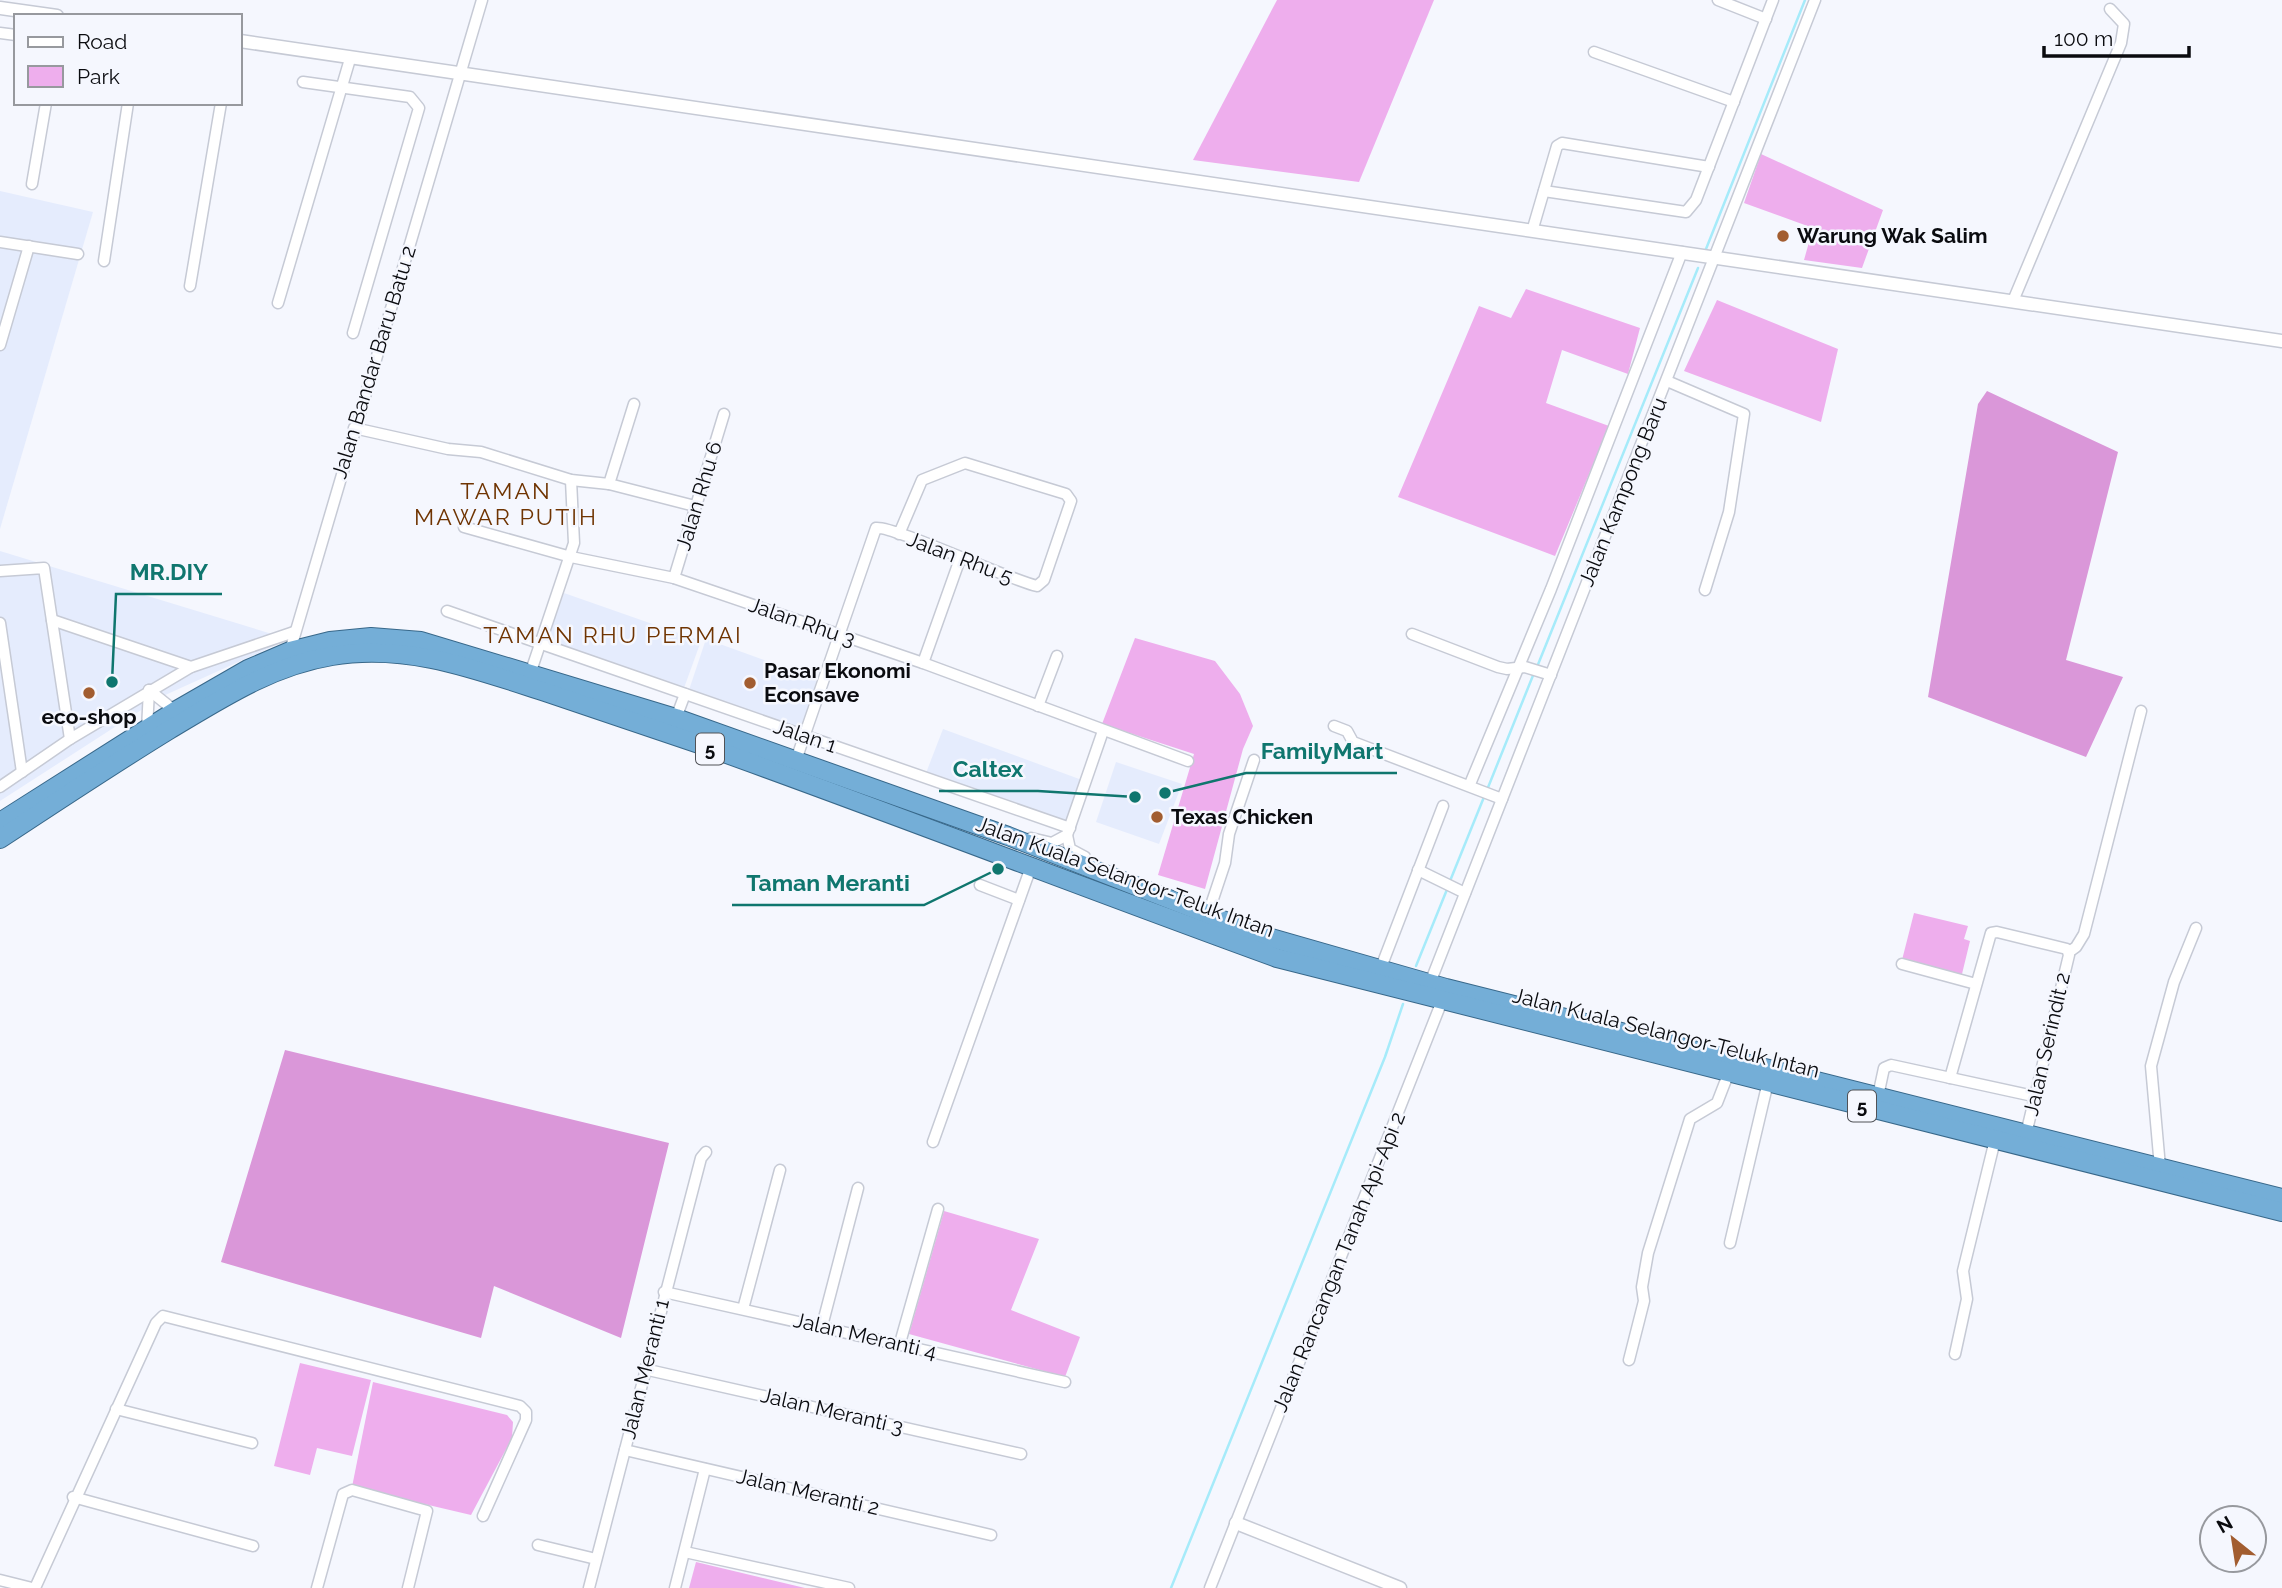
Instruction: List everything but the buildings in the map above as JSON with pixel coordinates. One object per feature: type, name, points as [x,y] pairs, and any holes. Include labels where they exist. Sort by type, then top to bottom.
[{"type":"highway","name":"Jalan Kuala Selangor-Teluk Intan","points":[[0,822],[175,711],[248,669],[290,652],[330,641],[371,637],[421,640],[1277,958],[2282,1212]]},
{"type":"highway","name":"Jalan Kuala Selangor-Teluk Intan","points":[[0,839],[211,704],[254,681],[296,664],[333,656],[372,652],[418,655],[528,679],[676,718],[1007,836],[1261,935],[1380,970],[2282,1198]]},
{"type":"street","name":"Jalan Bandar Baru Batu 2","points":[[290,652],[482,0]]},
{"type":"street","points":[[1718,0],[1766,19]]},
{"type":"street","points":[[1544,191],[1679,214],[1686,212],[1696,200],[1773,0]]},
{"type":"street","name":"Jalan Kampong Baru","points":[[1430,983],[1460,891],[1503,799],[1548,674],[1667,381],[1815,0]]},
{"type":"street","points":[[0,8],[43,14]]},
{"type":"street","points":[[2013,301],[2121,43],[2124,24],[2110,9]]},
{"type":"street","points":[[242,41],[1532,228],[2282,341]]},
{"type":"street","points":[[1594,52],[1734,102]]},
{"type":"street","points":[[278,303],[350,59]]},
{"type":"street","points":[[303,82],[410,97],[418,108],[353,333]]},
{"type":"street","points":[[32,184],[46,105]]},
{"type":"street","points":[[104,261],[128,105]]},
{"type":"street","points":[[190,286],[221,105]]},
{"type":"street","points":[[1532,228],[1557,146],[1562,143],[1709,167]]},
{"type":"street","points":[[0,242],[78,254]]},
{"type":"street","points":[[0,345],[29,246]]},
{"type":"street","points":[[1470,784],[1521,668],[1682,252]]},
{"type":"street","points":[[1667,381],[1744,414],[1729,512],[1705,590]]},
{"type":"street","points":[[609,484],[634,404]]},
{"type":"street","name":"Jalan Rhu 6","points":[[674,578],[724,414]]},
{"type":"street","points":[[354,428],[448,449],[481,452],[571,480],[609,484],[695,506]]},
{"type":"street","name":"Jalan Rhu 5","points":[[837,634],[872,532],[880,527],[1033,586],[1040,585],[1071,505],[1066,494],[965,463],[922,480],[899,534]]},
{"type":"street","points":[[528,679],[571,556],[575,528],[571,480]]},
{"type":"street","name":"Jalan Rhu 3","points":[[464,527],[571,556],[674,578],[923,663],[1188,761]]},
{"type":"street","points":[[923,663],[960,559]]},
{"type":"street","points":[[0,571],[44,568],[70,739]]},
{"type":"street","name":"Jalan 1","points":[[447,611],[1068,831]]},
{"type":"street","points":[[52,620],[191,667]]},
{"type":"street","points":[[0,623],[22,772]]},
{"type":"street","points":[[0,787],[70,739],[191,667],[294,632]]},
{"type":"street","points":[[796,760],[837,634]]},
{"type":"street","points":[[1412,634],[1498,667],[1521,668],[1548,674]]},
{"type":"street","points":[[1038,706],[1057,656]]},
{"type":"street","points":[[149,691],[175,711]]},
{"type":"street","points":[[147,729],[149,691]]},
{"type":"street","points":[[676,718],[685,694]]},
{"type":"street","points":[[2068,952],[2081,942],[2084,934],[2141,711]]},
{"type":"street","points":[[1334,726],[1347,731],[1353,742],[1470,784],[1503,799]]},
{"type":"street","points":[[1103,731],[1068,831],[1070,849],[1104,865],[1116,878]]},
{"type":"street","points":[[1208,914],[1225,863],[1229,834],[1254,760]]},
{"type":"street","points":[[1380,970],[1443,806]]},
{"type":"street","points":[[1007,836],[1035,838],[1052,844],[1068,831]]},
{"type":"street","points":[[933,1142],[1031,867]]},
{"type":"street","points":[[1418,870],[1460,891]]},
{"type":"street","points":[[980,885],[1019,900]]},
{"type":"street","points":[[2160,1167],[2151,1066],[2175,982],[2196,928]]},
{"type":"street","name":"Jalan Serindit 2","points":[[1976,985],[1992,933],[2032,940],[2068,952],[2026,1134]]},
{"type":"street","points":[[1902,964],[1976,985],[1950,1078]]},
{"type":"street","name":"Jalan Rancangan Tanah Api-Api 2","points":[[1210,1588],[1442,1001]]},
{"type":"street","points":[[1878,1097],[1883,1071],[1888,1065],[2033,1096]]},
{"type":"street","points":[[1629,1360],[1644,1301],[1642,1287],[1648,1254],[1690,1119],[1717,1103],[1729,1072]]},
{"type":"street","points":[[1730,1243],[1768,1082]]},
{"type":"street","points":[[1955,1354],[1967,1299],[1963,1271],[1995,1140]]},
{"type":"street","name":"Jalan Meranti 1","points":[[589,1588],[664,1292],[701,1158],[706,1152]]},
{"type":"street","points":[[743,1309],[780,1170]]},
{"type":"street","points":[[822,1326],[858,1188]]},
{"type":"street","points":[[900,1343],[938,1209]]},
{"type":"street","name":"Jalan Meranti 4","points":[[664,1292],[900,1343],[1058,1383],[1065,1382]]},
{"type":"street","points":[[0,1580],[33,1588],[156,1323],[168,1315],[520,1406],[526,1412],[526,1420],[483,1516]]},
{"type":"street","name":"Jalan Meranti 3","points":[[644,1369],[1021,1454]]},
{"type":"street","points":[[116,1409],[252,1443]]},
{"type":"street","name":"Jalan Meranti 2","points":[[625,1450],[991,1535]]},
{"type":"street","points":[[675,1588],[705,1469]]},
{"type":"street","points":[[317,1588],[343,1494],[352,1490],[427,1511],[408,1588]]},
{"type":"street","points":[[74,1497],[253,1546]]},
{"type":"street","points":[[1236,1523],[1400,1588]]},
{"type":"street","points":[[538,1545],[596,1559]]},
{"type":"street","points":[[685,1552],[849,1588]]},
{"type":"shaded area","points":[[0,191],[93,212],[0,529]]},
{"type":"shaded area","points":[[1987,391],[2118,452],[2066,660],[2123,677],[2086,757],[1928,697],[1978,404]]},
{"type":"shaded area","points":[[0,551],[272,634],[274,646],[163,696],[0,801]]},
{"type":"shaded area","points":[[564,593],[701,641],[684,688],[547,640]]},
{"type":"shaded area","points":[[706,639],[817,679],[801,729],[689,690]]},
{"type":"shaded area","points":[[943,729],[1082,780],[1068,823],[926,773]]},
{"type":"shaded area","points":[[1116,762],[1182,784],[1159,844],[1096,822]]},
{"type":"shaded area","points":[[285,1050],[669,1143],[621,1338],[494,1286],[481,1338],[221,1262]]},
{"type":"green space","points":[[1277,0],[1434,0],[1359,182],[1193,160]]},
{"type":"green space","points":[[1761,154],[1883,210],[1862,268],[1804,260],[1813,228],[1744,203]]},
{"type":"green space","points":[[1526,289],[1640,328],[1628,374],[1562,350],[1546,403],[1609,426],[1555,556],[1398,497],[1479,306],[1511,318]]},
{"type":"green space","points":[[1717,300],[1838,349],[1821,422],[1684,371]]},
{"type":"green space","points":[[1135,638],[1215,661],[1240,694],[1253,726],[1243,749],[1205,889],[1158,875],[1194,754],[1102,724]]},
{"type":"green space","points":[[1914,913],[1968,926],[1964,939],[1970,941],[1962,974],[1902,960]]},
{"type":"green space","points":[[944,1211],[1039,1239],[1011,1310],[1080,1337],[1065,1377],[909,1334]]},
{"type":"green space","points":[[300,1363],[371,1380],[352,1456],[317,1448],[310,1475],[274,1466]]},
{"type":"green space","points":[[373,1382],[507,1415],[513,1422],[512,1438],[471,1515],[352,1487]]},
{"type":"green space","points":[[696,1562],[805,1588],[689,1588]]},
{"type":"waterway","points":[[1706,249],[1805,0]]},
{"type":"waterway","points":[[1537,667],[1698,268]]},
{"type":"waterway","points":[[1487,790],[1534,673]]},
{"type":"waterway","points":[[1450,881],[1484,797]]},
{"type":"waterway","points":[[1416,966],[1448,887]]},
{"type":"waterway","points":[[1171,1588],[1385,1057],[1403,1004]]},
{"type":"place","name":"Warung Wak Salim","points":[[1783,236]]},
{"type":"place","name":"MR.DIY","points":[[112,682]]},
{"type":"place","name":"Pasar Ekonomi Econsave","points":[[750,683]]},
{"type":"place","name":"eco-shop","points":[[89,693]]},
{"type":"place","name":"FamilyMart","points":[[1165,793]]},
{"type":"place","name":"Caltex","points":[[1135,797]]},
{"type":"place","name":"Texas Chicken","points":[[1157,817]]},
{"type":"place","name":"Taman Meranti","points":[[998,869]]},
{"type":"district","name":"TAMAN MAWAR PUTIH","points":[[506,504]]},
{"type":"district","name":"TAMAN RHU PERMAI","points":[[613,635]]}]
